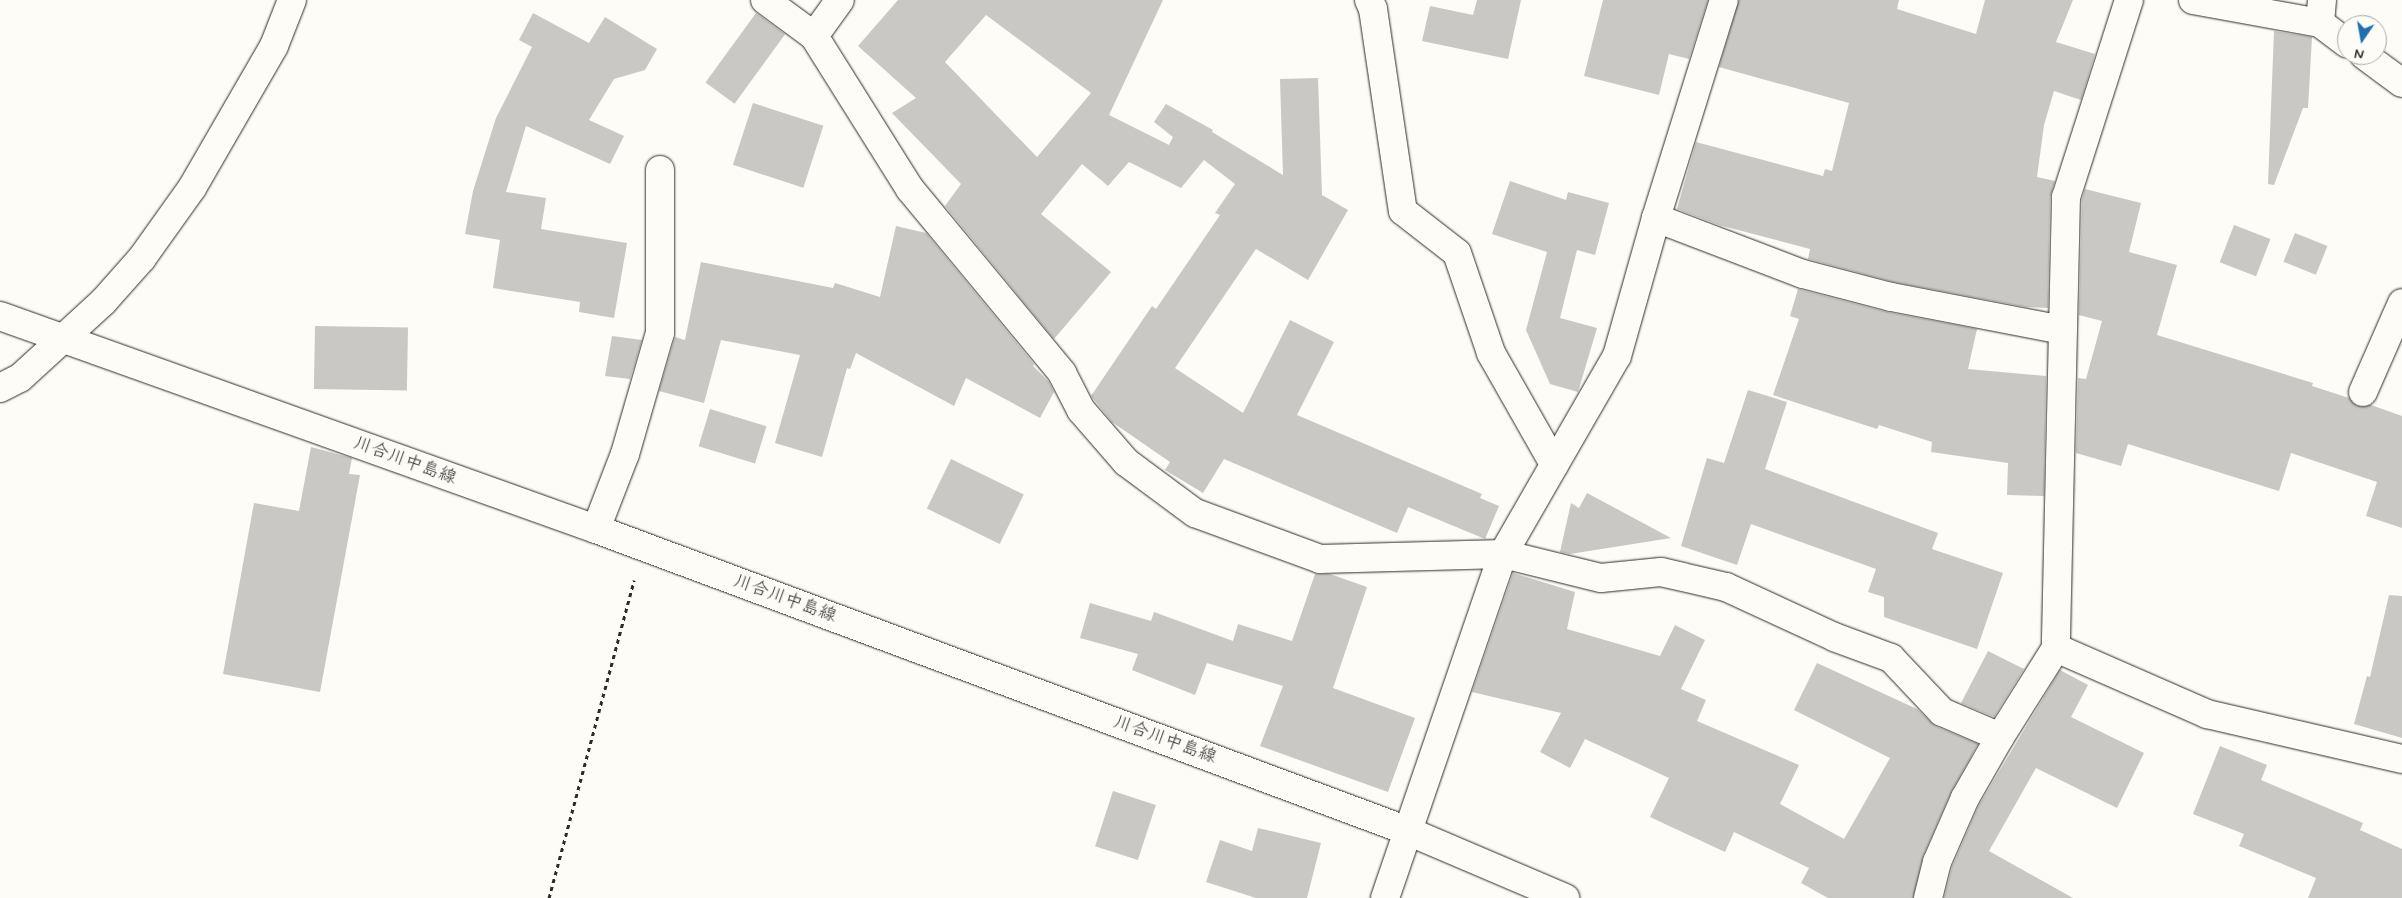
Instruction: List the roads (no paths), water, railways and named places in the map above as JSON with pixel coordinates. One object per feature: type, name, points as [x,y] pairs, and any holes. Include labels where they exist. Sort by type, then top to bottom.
[{"type":"street","points":[[0,388],[20,378],[61,338],[103,302],[142,258],[192,188],[274,46],[292,0]]},
{"type":"street","points":[[765,0],[814,36],[910,189],[1062,373],[1081,410],[1126,462],[1195,513],[1320,558],[1503,554],[1601,578],[1661,572],[1726,587],[1834,638],[1891,658],[1942,712],[2000,736]]},
{"type":"street","points":[[814,36],[840,0]]},
{"type":"street","points":[[1368,0],[1373,8],[1404,211],[1457,254],[1491,353],[1554,464]]},
{"type":"street","points":[[1385,898],[1503,554],[1617,356],[1656,218],[1724,0]]},
{"type":"street","points":[[1928,898],[1941,852],[1965,798],[2000,736],[2056,648],[2066,198],[2129,0]]},
{"type":"street","points":[[2193,0],[2321,11],[2337,31]]},
{"type":"street","points":[[2378,65],[2402,83]]},
{"type":"street","points":[[596,529],[625,454],[660,333],[660,170]]},
{"type":"street","points":[[1656,218],[1803,274],[1891,297],[2062,330]]},
{"type":"street","points":[[2363,392],[2402,303]]},
{"type":"street","name":"川合川中島線","points":[[0,316],[643,546],[1408,830],[1565,898]]},
{"type":"street","points":[[2056,648],[2206,714],[2402,759]]}]
